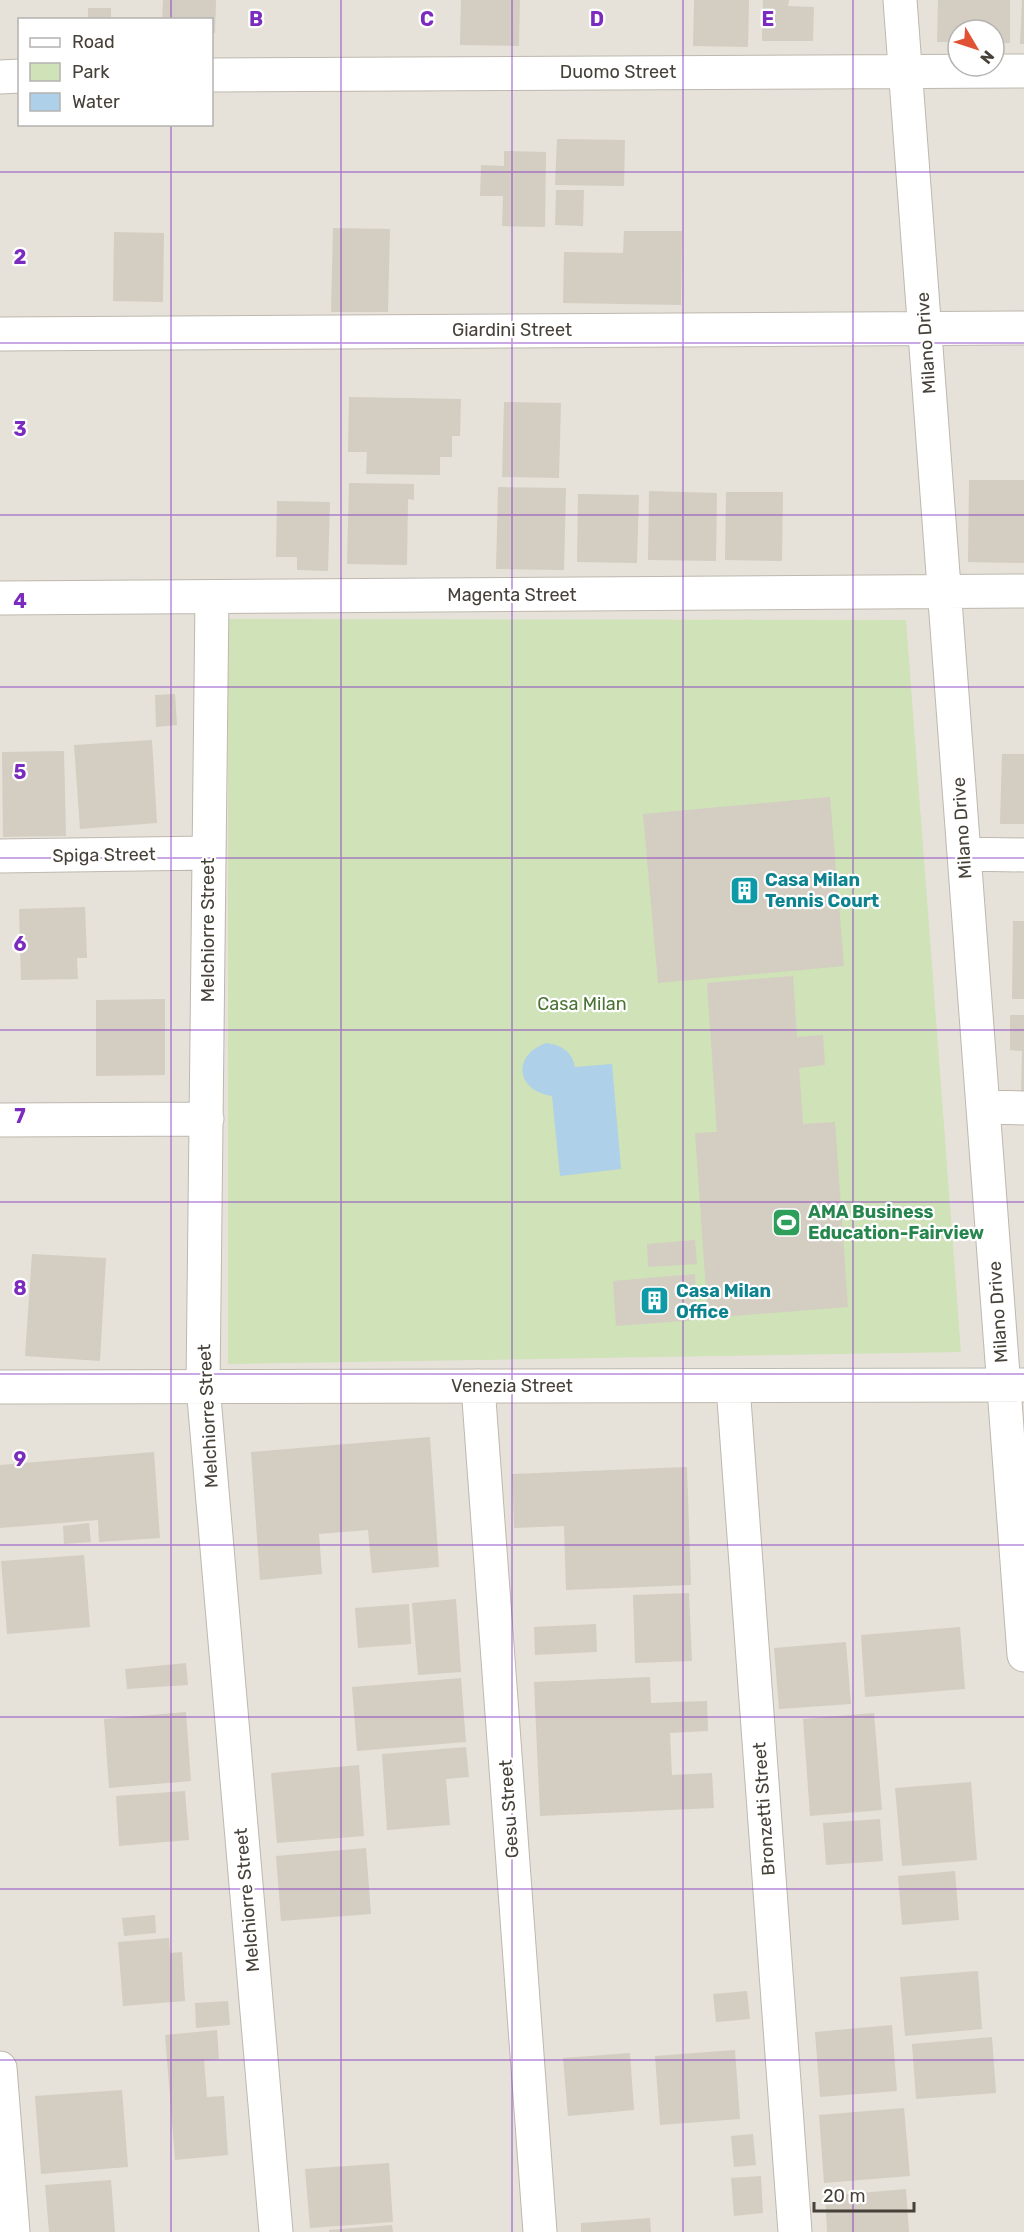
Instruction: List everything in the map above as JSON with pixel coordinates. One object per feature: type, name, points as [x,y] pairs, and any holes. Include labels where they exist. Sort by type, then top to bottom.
[{"type":"street","name":"Milano Drive","points":[[900,0],[983,1107],[1014,1385],[1024,1655]]},
{"type":"street","name":"Duomo Street","points":[[213,75],[1024,71]]},
{"type":"street","points":[[0,76],[18,76]]},
{"type":"street","name":"Giardini Street","points":[[0,334],[1024,328]]},
{"type":"street","name":"Magenta Street","points":[[0,598],[1024,591]]},
{"type":"street","name":"Melchiorre Street","points":[[212,597],[203,1386],[276,2232]]},
{"type":"street","name":"Spiga Street","points":[[0,856],[209,853]]},
{"type":"street","points":[[964,854],[1024,855]]},
{"type":"street","points":[[983,1107],[1024,1108]]},
{"type":"street","points":[[0,1120],[207,1119]]},
{"type":"street","name":"Venezia Street","points":[[0,1387],[1014,1385]]},
{"type":"street","name":"Gesu Street","points":[[478,1386],[540,2232]]},
{"type":"street","name":"Bronzetti Street","points":[[733,1386],[795,2232]]},
{"type":"street","points":[[0,2068],[13,2232]]},
{"type":"shaded area","name":"Casa Milan","points":[[0,0],[1024,0],[1024,2232],[0,2232]]},
{"type":"green space","name":"Casa Milan","points":[[228,619],[906,620],[961,1352],[228,1364]]},
{"type":"water","points":[[546,1043],[565,1050],[574,1061],[575,1067],[612,1064],[621,1169],[560,1176],[552,1096],[540,1093],[531,1087],[525,1080],[523,1072],[523,1064],[527,1056]]},
{"type":"building","points":[[163,0],[216,0],[215,33],[213,33],[213,18],[162,18]]},
{"type":"building","points":[[461,0],[520,0],[519,46],[460,45]]},
{"type":"building","points":[[694,0],[749,0],[748,47],[693,46]]},
{"type":"building","points":[[763,0],[789,0],[788,6],[814,7],[813,41],[762,41]]},
{"type":"building","points":[[938,0],[1010,0],[1010,43],[1006,43],[1006,18],[946,18],[946,42],[937,42]]},
{"type":"building","points":[[1022,0],[1024,0],[1024,44],[1020,44]]},
{"type":"building","points":[[88,8],[111,8],[111,18],[88,18]]},
{"type":"building","points":[[557,139],[625,140],[624,186],[555,185]]},
{"type":"building","points":[[504,151],[546,152],[545,227],[502,226],[503,196],[480,196],[481,165],[504,166]]},
{"type":"building","points":[[556,190],[584,190],[583,226],[555,225]]},
{"type":"building","points":[[333,228],[390,229],[388,312],[331,312]]},
{"type":"building","points":[[624,231],[682,231],[681,305],[563,303],[564,252],[623,253]]},
{"type":"building","points":[[114,232],[164,233],[163,302],[113,301]]},
{"type":"building","points":[[349,397],[461,399],[460,436],[452,436],[452,457],[440,457],[440,475],[366,474],[367,452],[348,452]]},
{"type":"building","points":[[504,402],[561,403],[559,478],[502,477]]},
{"type":"building","points":[[969,480],[1024,480],[1024,563],[968,562]]},
{"type":"building","points":[[349,483],[414,484],[414,500],[408,499],[407,565],[347,564]]},
{"type":"building","points":[[498,487],[566,488],[564,570],[496,569]]},
{"type":"building","points":[[649,491],[717,493],[716,561],[648,560]]},
{"type":"building","points":[[726,492],[783,492],[782,561],[725,560]]},
{"type":"building","points":[[578,494],[639,495],[637,563],[577,562]]},
{"type":"building","points":[[277,501],[330,502],[328,571],[297,570],[297,557],[276,557]]},
{"type":"building","points":[[175,694],[177,725],[156,727],[155,695]]},
{"type":"building","points":[[152,740],[157,823],[80,829],[74,745]]},
{"type":"building","points":[[64,751],[66,836],[3,837],[2,752]]},
{"type":"building","points":[[1002,754],[1024,754],[1024,824],[1000,824]]},
{"type":"building","name":"Casa Milan Tennis Court","points":[[830,797],[844,966],[658,983],[643,814]]},
{"type":"building","points":[[85,907],[87,958],[77,958],[78,979],[21,980],[19,909]]},
{"type":"building","points":[[1013,921],[1024,921],[1024,999],[1012,999]]},
{"type":"building","points":[[793,976],[797,1037],[823,1035],[825,1065],[799,1068],[803,1124],[835,1122],[848,1307],[708,1318],[695,1133],[717,1132],[707,983]]},
{"type":"building","points":[[165,999],[165,1075],[96,1076],[96,1000]]},
{"type":"building","points":[[1010,1015],[1024,1015],[1024,1091],[1021,1091],[1022,1051],[1010,1050]]},
{"type":"building","points":[[695,1240],[697,1264],[648,1267],[647,1244]]},
{"type":"building","points":[[32,1254],[106,1258],[100,1361],[25,1356]]},
{"type":"building","name":"Casa Milan Office","points":[[695,1274],[697,1320],[616,1326],[613,1281]]},
{"type":"building","points":[[430,1437],[439,1567],[372,1573],[368,1530],[319,1534],[322,1574],[260,1580],[251,1452]]},
{"type":"building","points":[[154,1452],[160,1538],[99,1542],[98,1520],[0,1528],[0,1465]]},
{"type":"building","points":[[687,1467],[691,1585],[566,1590],[564,1526],[514,1528],[512,1474]]},
{"type":"building","points":[[89,1523],[91,1542],[64,1544],[63,1526]]},
{"type":"building","points":[[84,1555],[90,1627],[7,1634],[1,1561]]},
{"type":"building","points":[[689,1593],[692,1661],[635,1663],[633,1595]]},
{"type":"building","points":[[456,1599],[461,1672],[418,1675],[412,1603]]},
{"type":"building","points":[[409,1604],[411,1644],[358,1648],[355,1608]]},
{"type":"building","points":[[596,1624],[597,1652],[535,1655],[534,1627]]},
{"type":"building","points":[[960,1627],[965,1689],[865,1697],[861,1635]]},
{"type":"building","points":[[846,1642],[851,1704],[779,1709],[774,1648]]},
{"type":"building","points":[[186,1663],[188,1685],[127,1689],[125,1669]]},
{"type":"building","points":[[650,1677],[651,1703],[707,1701],[708,1731],[670,1733],[672,1775],[712,1773],[714,1808],[540,1816],[534,1682]]},
{"type":"building","points":[[461,1678],[466,1742],[357,1751],[352,1687]]},
{"type":"building","points":[[186,1712],[191,1781],[109,1788],[104,1719]]},
{"type":"building","points":[[874,1713],[882,1810],[810,1816],[803,1719]]},
{"type":"building","points":[[466,1747],[469,1777],[446,1779],[450,1825],[387,1830],[382,1754]]},
{"type":"building","points":[[359,1765],[364,1836],[277,1843],[271,1773]]},
{"type":"building","points":[[971,1782],[977,1860],[902,1866],[895,1788]]},
{"type":"building","points":[[185,1791],[189,1840],[119,1846],[116,1796]]},
{"type":"building","points":[[880,1819],[883,1861],[826,1865],[823,1823]]},
{"type":"building","points":[[366,1848],[371,1914],[281,1921],[276,1856]]},
{"type":"building","points":[[955,1871],[959,1920],[902,1925],[898,1876]]},
{"type":"building","points":[[155,1915],[156,1933],[124,1936],[122,1918]]},
{"type":"building","points":[[169,1938],[170,1953],[182,1952],[185,2001],[123,2006],[118,1942]]},
{"type":"building","points":[[978,1971],[982,2029],[905,2036],[900,1977]]},
{"type":"building","points":[[747,1991],[750,2019],[716,2022],[713,1994]]},
{"type":"building","points":[[228,2001],[230,2025],[196,2028],[195,2003]]},
{"type":"building","points":[[892,2025],[897,2091],[820,2097],[815,2032]]},
{"type":"building","points":[[217,2030],[219,2059],[204,2060],[207,2097],[224,2096],[228,2155],[175,2160],[165,2035]]},
{"type":"building","points":[[992,2037],[996,2093],[916,2099],[912,2044]]},
{"type":"building","points":[[735,2050],[740,2119],[660,2125],[655,2056]]},
{"type":"building","points":[[630,2053],[634,2110],[568,2116],[563,2058]]},
{"type":"building","points":[[122,2090],[128,2167],[41,2174],[35,2096]]},
{"type":"building","points":[[904,2108],[910,2176],[824,2183],[819,2115]]},
{"type":"building","points":[[753,2134],[756,2165],[734,2167],[731,2136]]},
{"type":"building","points":[[389,2163],[393,2222],[310,2228],[305,2169]]},
{"type":"building","points":[[761,2176],[763,2213],[734,2216],[731,2178]]},
{"type":"building","points":[[111,2180],[115,2232],[49,2232],[45,2185]]},
{"type":"building","points":[[906,2189],[909,2232],[827,2232],[825,2196]]},
{"type":"building","points":[[650,2218],[651,2232],[581,2232],[581,2223]]},
{"type":"building","points":[[392,2225],[393,2232],[329,2232],[329,2230]]},
{"type":"place","name":"Casa Milan Tennis Court","points":[[744,890]]},
{"type":"place","name":"AMA Business Education-Fairview","points":[[787,1222]]},
{"type":"place","name":"Casa Milan Office","points":[[655,1301]]}]
